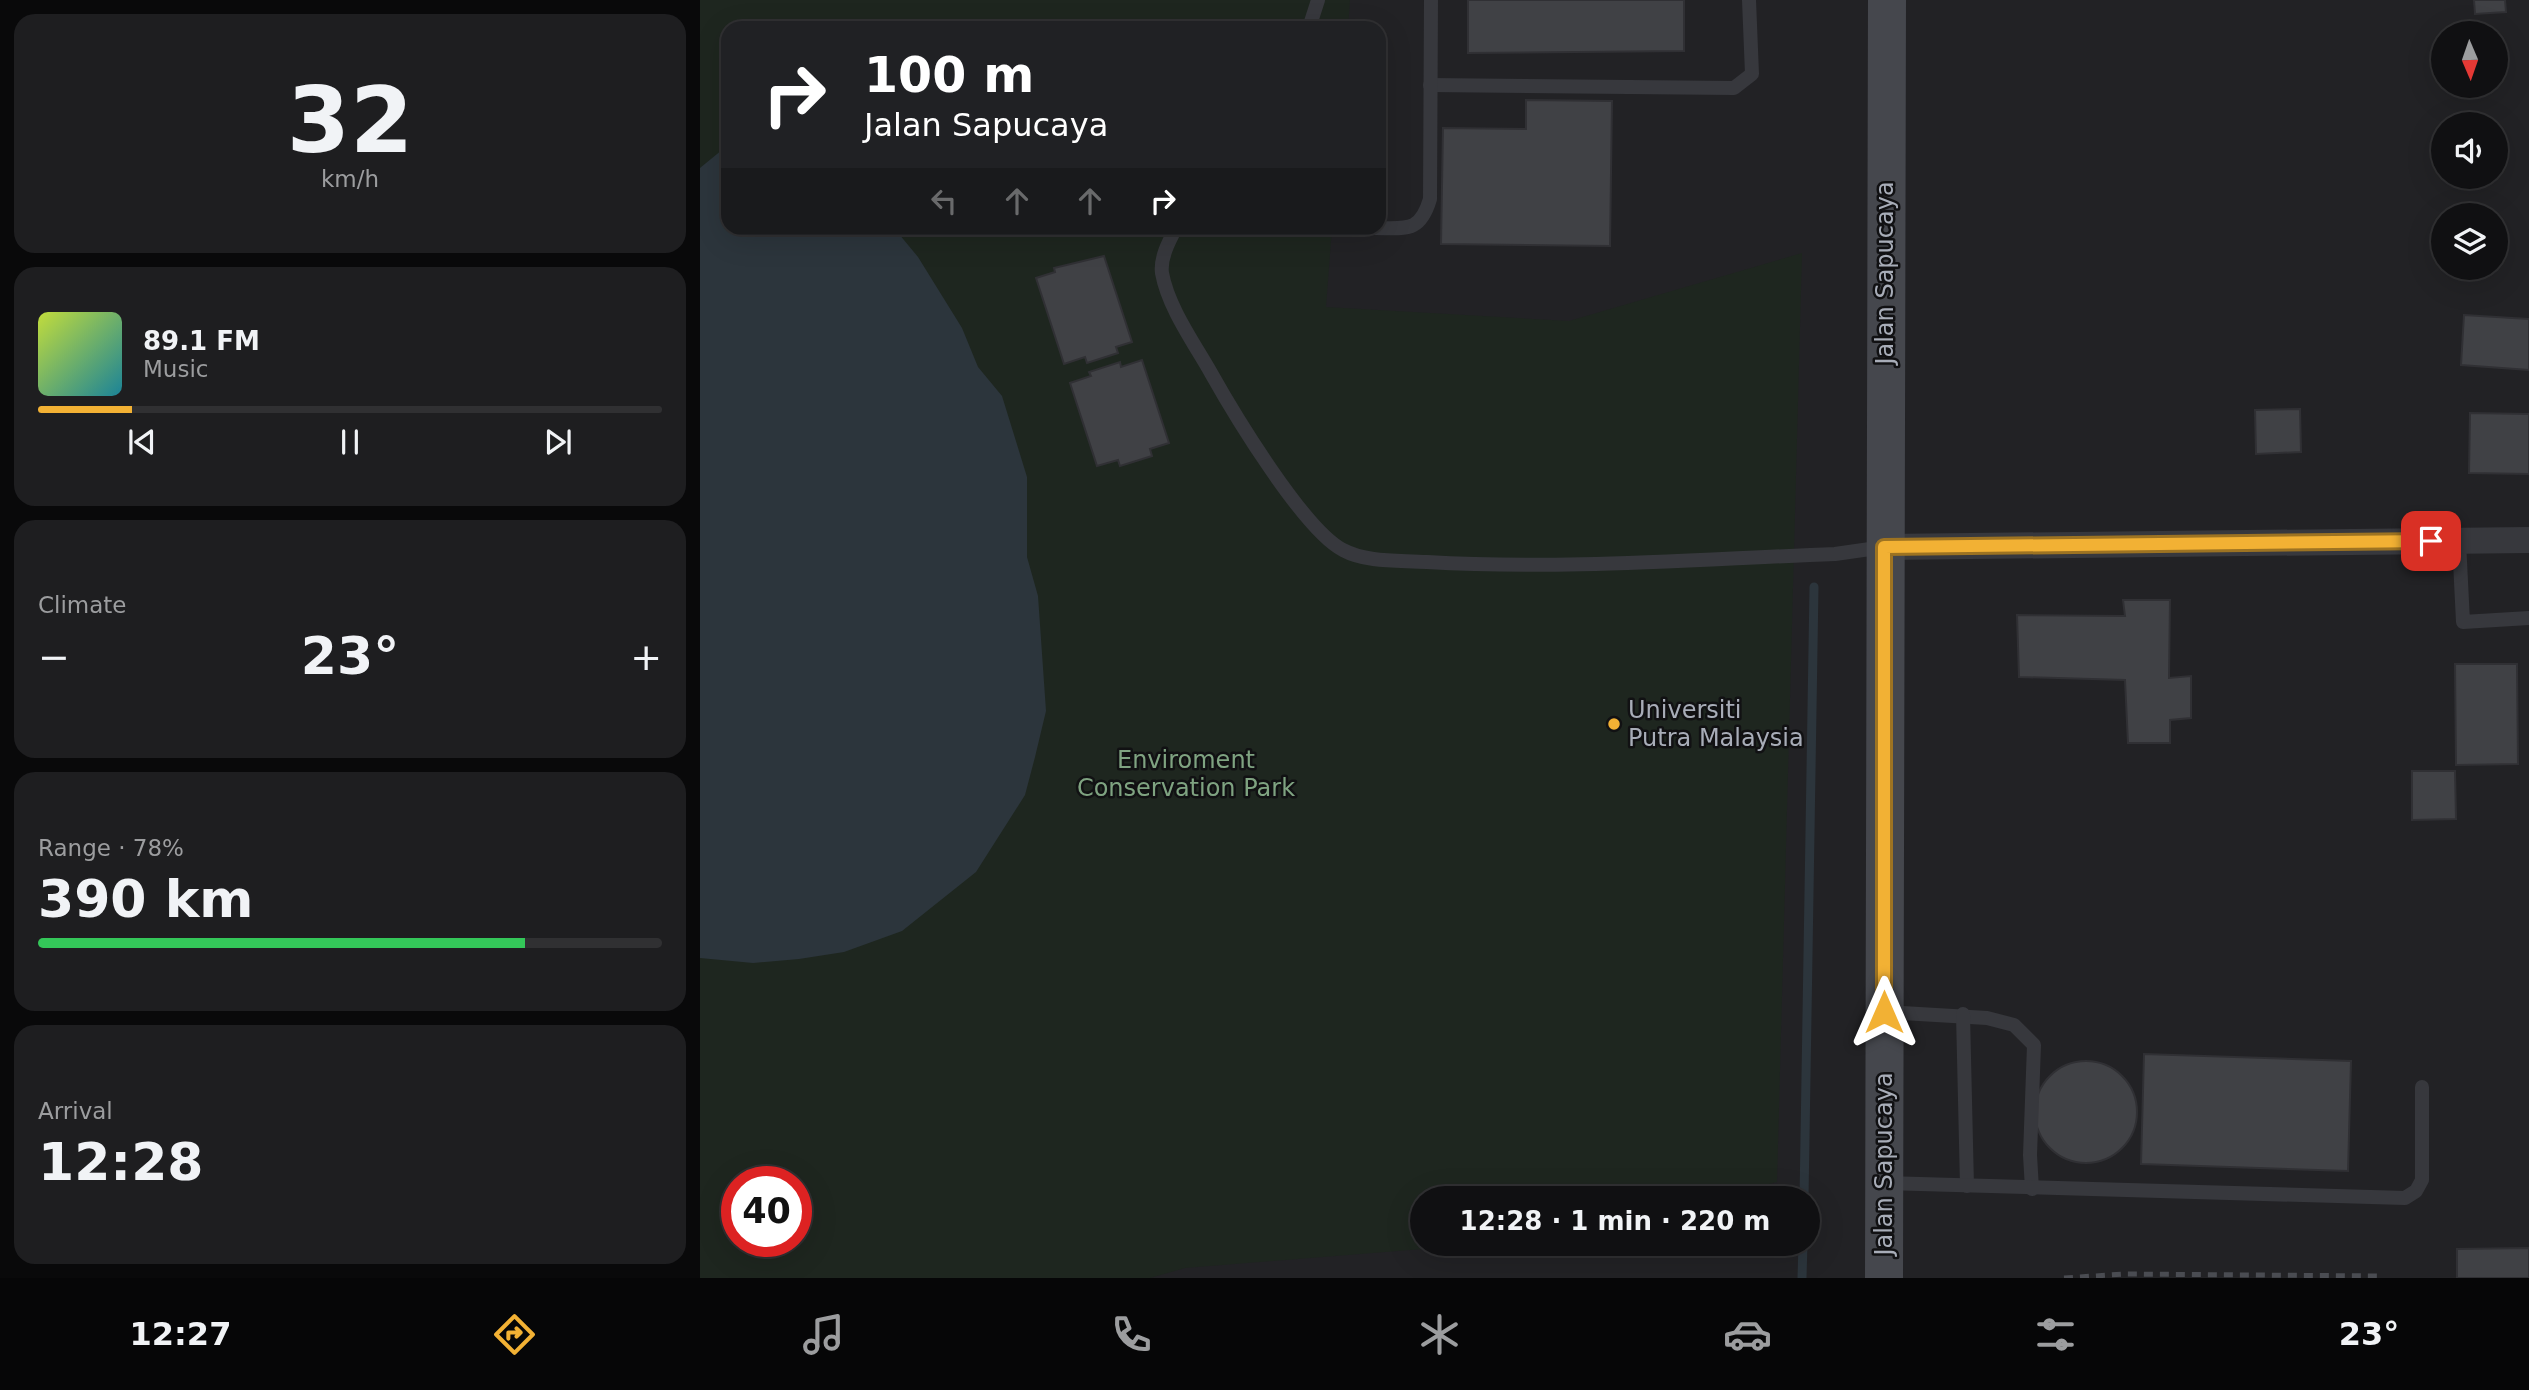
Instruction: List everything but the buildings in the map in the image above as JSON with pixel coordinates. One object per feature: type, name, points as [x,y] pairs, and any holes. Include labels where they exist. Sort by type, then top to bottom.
[{"type":"street","name":"Jalan Sapucaya","points":[[1884,1278],[1887,0]]},
{"type":"street","points":[[1884,547],[2529,540]]},
{"type":"lane","points":[[1311,21],[1318,0]]},
{"type":"lane","points":[[1386,228],[1410,228],[1424,217],[1430,199],[1431,0]]},
{"type":"lane","points":[[1430,85],[1734,88],[1752,74],[1749,0]]},
{"type":"lane","points":[[1172,235],[1166,248],[1162,272],[1178,313],[1220,388],[1273,471],[1318,532],[1343,550],[1367,559],[1488,565],[1835,554],[1884,547]]},
{"type":"lane","points":[[2459,541],[2463,622],[2529,618]]},
{"type":"lane","points":[[1884,1012],[1963,1014],[2014,1025],[2034,1045],[2030,1155],[2032,1189]]},
{"type":"lane","points":[[1963,1014],[1967,1186]]},
{"type":"lane","points":[[1884,1184],[2405,1198],[2422,1180],[2422,1087]]},
{"type":"shaded area","name":"Universiti Putra Malaysia","points":[[700,0],[2529,0],[2529,1278],[700,1278]]},
{"type":"shaded area","points":[[721,151],[721,235],[900,235],[918,257],[962,328],[978,367],[1002,396],[1027,477],[1027,557],[1038,596],[1046,711],[1025,795],[976,872],[902,931],[844,952],[799,959],[753,963],[700,958],[700,168]]},
{"type":"green space","name":"Enviroment Conservation Park","points":[[700,0],[1350,0],[1348,21],[721,21],[721,235],[1331,235],[1326,307],[1569,321],[1802,253],[1777,1182],[1762,1186],[1410,1186],[1410,1250],[1185,1268],[1150,1278],[700,1278]]},
{"type":"waterway","points":[[1804,1186],[1814,587]]},
{"type":"waterway","points":[[1802,1278],[1803,1256]]},
{"type":"railway","points":[[2064,1278],[2125,1274],[2379,1276]]},
{"type":"place","name":"Universiti Putra Malaysia","points":[[1614,724]]},
{"type":"route","points":[[1884,1012],[1884,547],[2431,541]]}]
